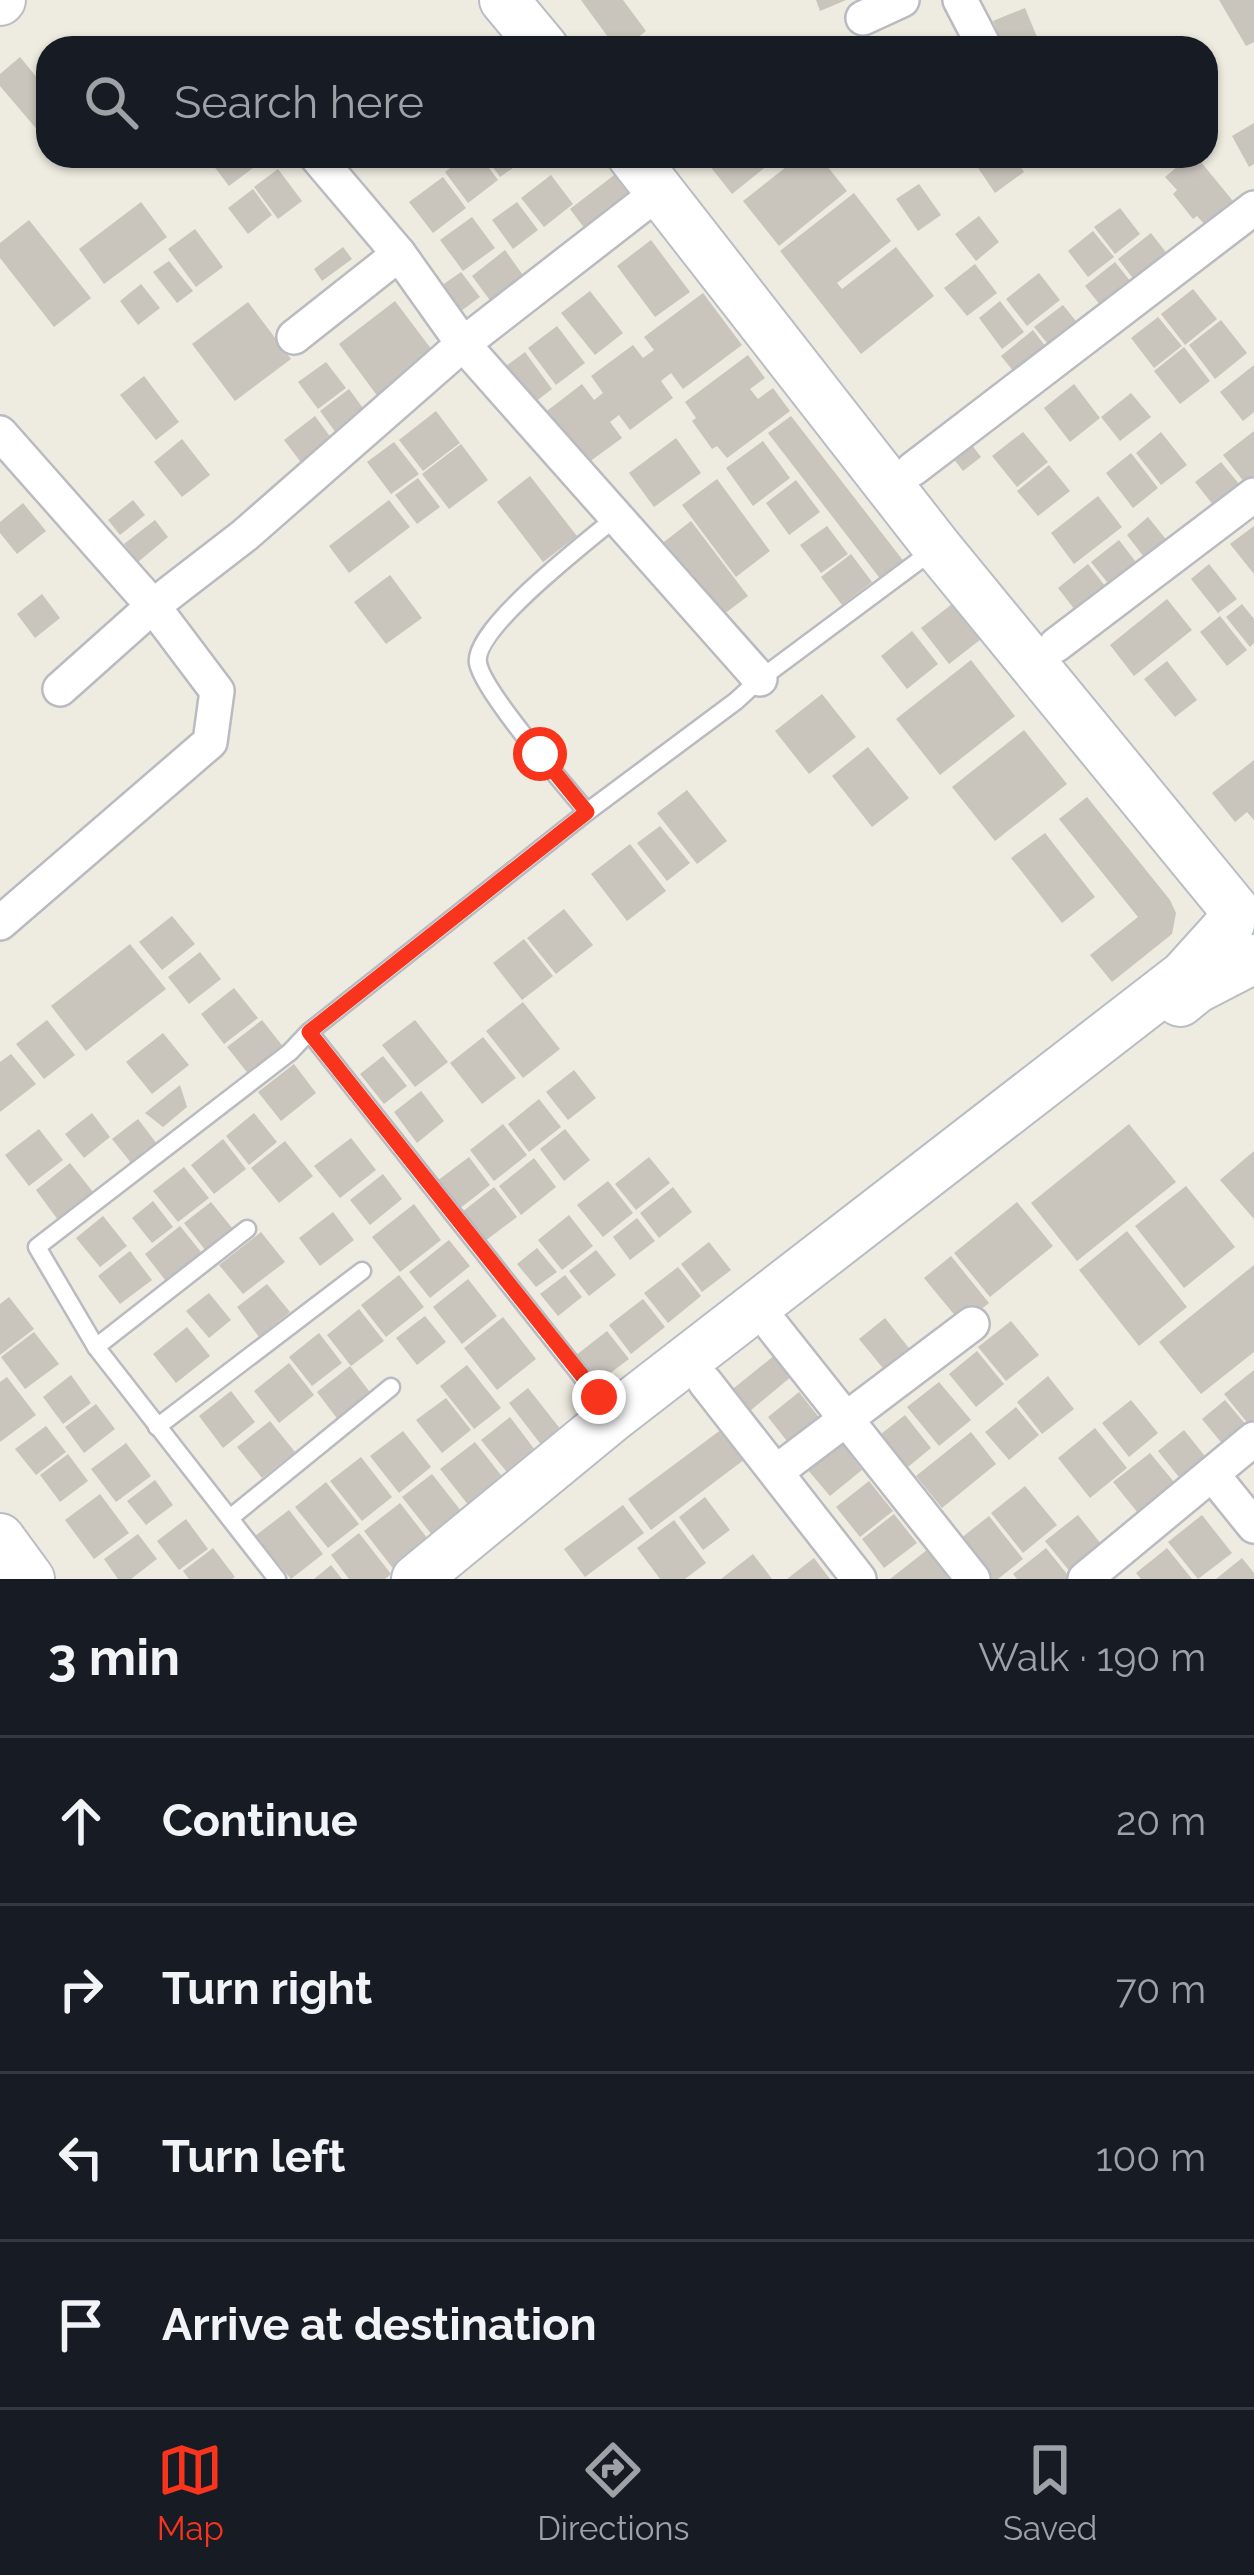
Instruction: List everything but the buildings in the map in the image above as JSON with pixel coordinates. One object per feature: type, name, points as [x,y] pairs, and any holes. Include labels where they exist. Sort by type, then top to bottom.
[{"type":"street","points":[[504,0],[534,36]]},
{"type":"street","points":[[538,0],[567,36]]},
{"type":"street","points":[[863,18],[902,0]]},
{"type":"street","points":[[960,0],[979,36]]},
{"type":"street","points":[[326,168],[399,254],[463,344],[760,679]]},
{"type":"street","points":[[60,689],[463,344],[652,168]]},
{"type":"street","points":[[652,168],[913,469],[1209,834],[1247,921]]},
{"type":"street","points":[[652,168],[938,547],[1247,921]]},
{"type":"street","points":[[913,469],[1254,208]]},
{"type":"street","points":[[294,337],[399,254]]},
{"type":"street","points":[[0,433],[152,606],[217,691],[210,742],[0,923]]},
{"type":"street","points":[[1056,645],[1254,495]]},
{"type":"street","points":[[457,1579],[1196,989],[1247,921]]},
{"type":"street","points":[[416,1579],[613,1417],[1184,975],[1247,921]]},
{"type":"street","points":[[776,1472],[973,1324]]},
{"type":"street","points":[[773,1327],[973,1579]]},
{"type":"street","points":[[704,1382],[859,1579]]},
{"type":"street","points":[[1085,1579],[1254,1439]]},
{"type":"street","points":[[1212,1474],[1254,1526]]},
{"type":"street","points":[[0,1538],[30,1579]]},
{"type":"lane","points":[[587,812],[494,694],[478,663],[480,645],[499,618],[615,518]]},
{"type":"lane","points":[[277,1579],[96,1346],[37,1247],[290,1052],[309,1032],[587,812],[938,547]]},
{"type":"lane","points":[[309,1032],[613,1417]]},
{"type":"lane","points":[[96,1346],[247,1229]]},
{"type":"lane","points":[[158,1427],[362,1271]]},
{"type":"lane","points":[[230,1518],[392,1387]]},
{"type":"route","points":[[540,754],[587,812],[309,1032],[599,1397]]}]
